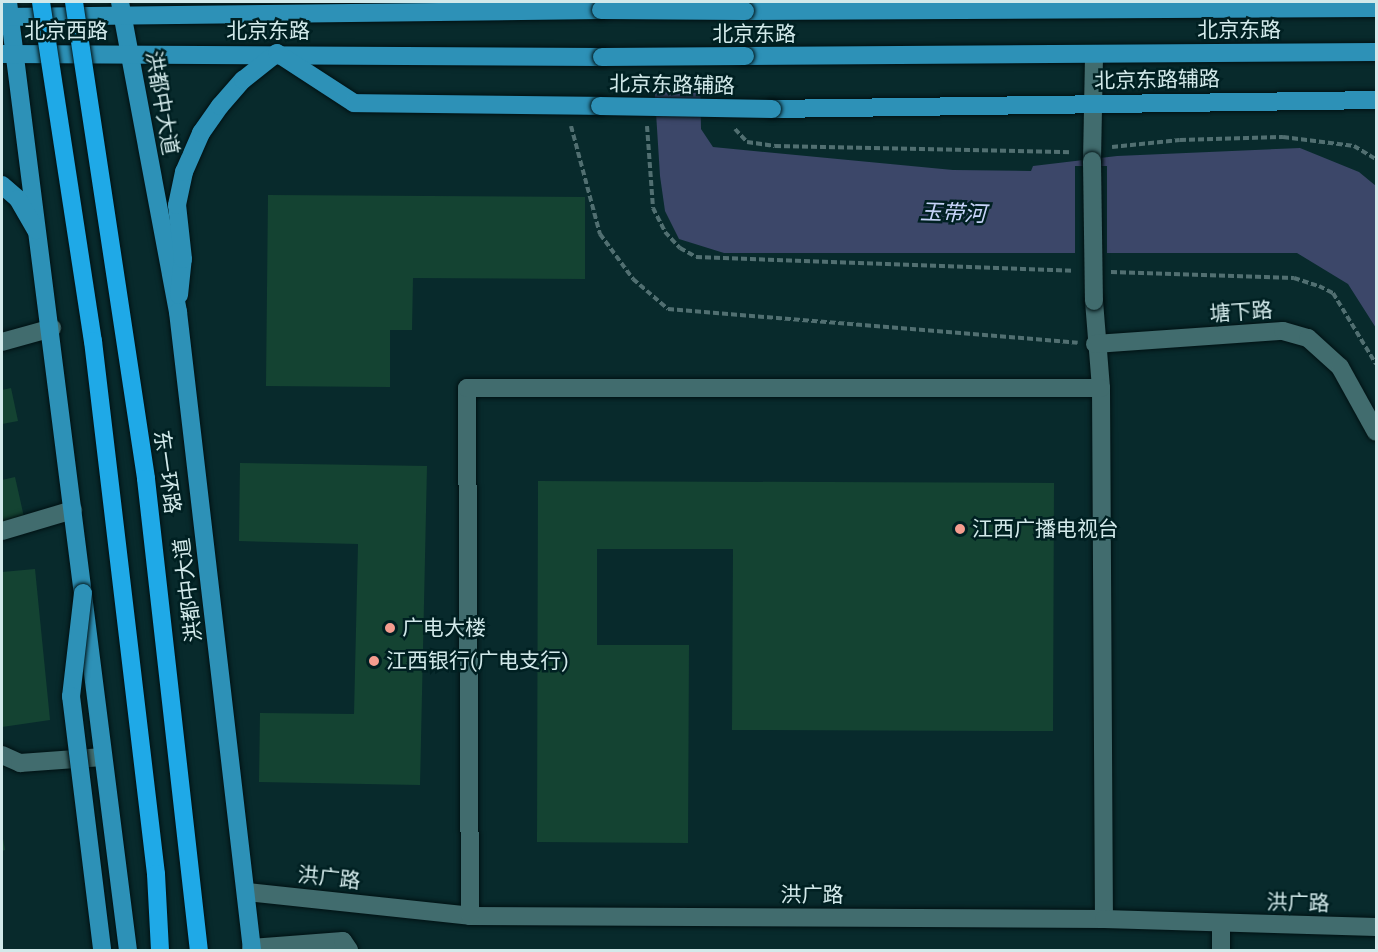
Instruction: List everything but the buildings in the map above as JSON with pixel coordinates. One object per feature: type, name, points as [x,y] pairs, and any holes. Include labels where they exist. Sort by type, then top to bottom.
[{"type":"highway","points":[[41,2],[93,341],[156,874],[160,951]]},
{"type":"highway","name":"东一环路","points":[[74,2],[146,479],[199,951]]},
{"type":"main road","name":"北京东路","points":[[121,7],[279,5],[745,11],[1112,5],[1377,8]]},
{"type":"main road","name":"北京西路","points":[[7,12],[121,7]]},
{"type":"main road","name":"洪都中大道","points":[[121,7],[178,312],[248,892],[252,949]]},
{"type":"main road","points":[[7,12],[9,53],[41,238],[128,951]]},
{"type":"main road","name":"北京东路","points":[[131,53],[602,57],[1377,52]]},
{"type":"main road","name":"北京西路","points":[[9,53],[131,53]]},
{"type":"main road","points":[[178,312],[183,260],[177,205],[184,172],[201,133],[220,106],[243,80],[277,53]]},
{"type":"main road","name":"北京东路辅路","points":[[277,53],[354,103],[772,109],[1377,100]]},
{"type":"main road","points":[[2,185],[18,199],[41,238]]},
{"type":"main road","points":[[83,593],[71,696],[102,951]]},
{"type":"street","points":[[1094,54],[1095,104],[1092,155],[1095,344],[1101,388],[1104,919]]},
{"type":"street","points":[[2,342],[52,328]]},
{"type":"street","name":"塘下路","points":[[1095,344],[1284,331],[1308,338],[1340,368],[1377,432]]},
{"type":"street","points":[[470,916],[467,388],[1101,388]]},
{"type":"street","points":[[2,531],[73,510]]},
{"type":"street","points":[[2,755],[20,763],[103,757]]},
{"type":"street","name":"洪广路","points":[[248,892],[470,916],[1104,919],[1377,927]]},
{"type":"street","points":[[1221,924],[1221,951]]},
{"type":"street","points":[[252,949],[343,941],[349,951]]},
{"type":"path","points":[[726,68],[729,102]]},
{"type":"path","points":[[568,107],[580,168],[600,234],[633,279],[668,309],[1095,344]]},
{"type":"path","points":[[646,117],[653,208],[665,232],[680,248],[696,257],[1082,271]]},
{"type":"path","points":[[730,124],[747,142],[775,146],[1092,155],[1180,140],[1283,137],[1354,146],[1377,159]]},
{"type":"path","points":[[1106,272],[1294,278],[1318,286],[1333,293],[1377,364]]},
{"type":"water","name":"玉带河","points":[[649,2],[699,2],[701,129],[713,147],[953,170],[1031,171],[1033,166],[1117,156],[1300,148],[1359,172],[1376,186],[1376,328],[1348,284],[1297,253],[724,253],[679,239],[665,211],[660,176]]},
{"type":"pier","points":[[646,2],[702,2],[702,89],[646,89]]},
{"type":"pier","points":[[1075,166],[1107,166],[1107,256],[1075,256]]},
{"type":"place","name":"江西广播电视台","points":[[960,529]]},
{"type":"place","name":"广电大楼","points":[[390,628]]},
{"type":"place","name":"江西银行(广电支行)","points":[[374,661]]}]
